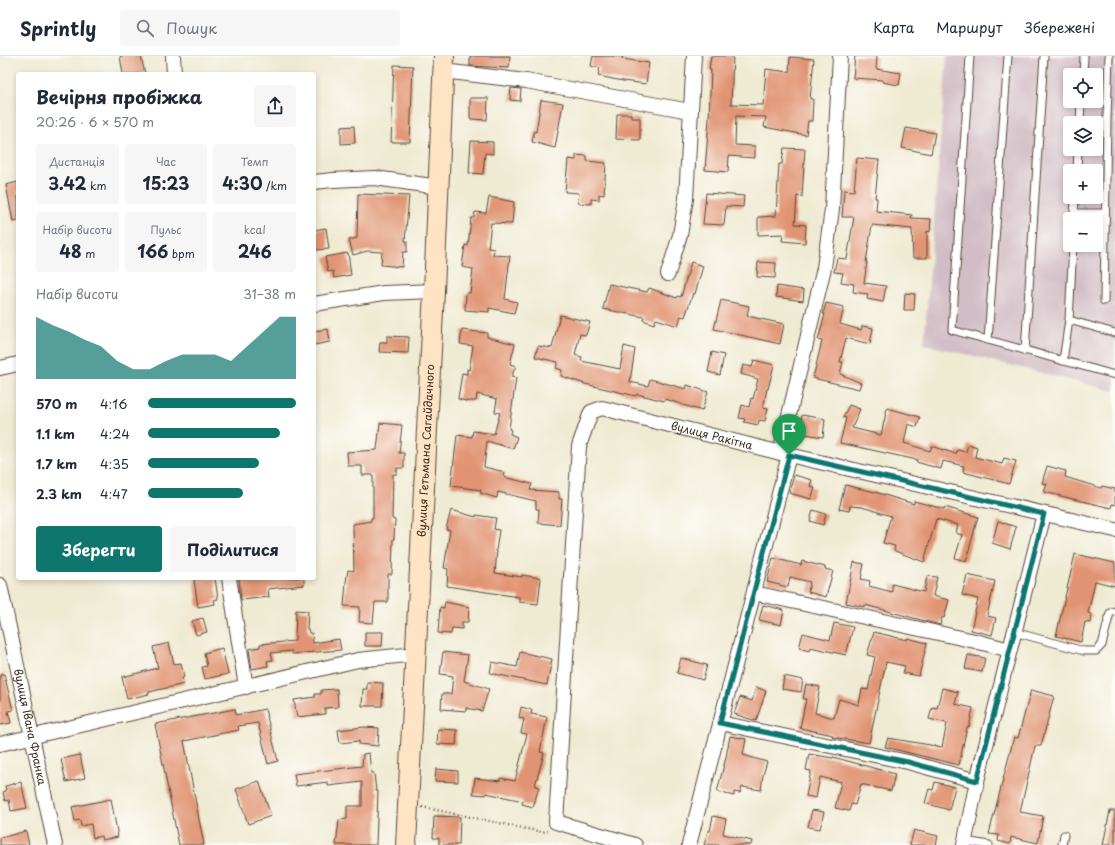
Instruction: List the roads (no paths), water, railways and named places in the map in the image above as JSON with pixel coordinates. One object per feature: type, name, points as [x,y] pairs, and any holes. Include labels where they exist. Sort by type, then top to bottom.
[{"type":"main road","name":"вулиця Гетьмана Сагайдачного","points":[[406,845],[439,187],[443,64]]},
{"type":"street","points":[[172,56],[174,72]]},
{"type":"street","points":[[668,274],[680,235],[686,199],[694,56]]},
{"type":"street","points":[[689,845],[754,594],[824,268],[832,209],[840,56]]},
{"type":"street","points":[[443,64],[690,111]]},
{"type":"street","points":[[316,182],[375,178],[439,187]]},
{"type":"street","points":[[316,304],[384,293],[434,291]]},
{"type":"street","points":[[0,368],[16,364]]},
{"type":"street","name":"вулиця Ракітна","points":[[635,845],[556,822],[579,446],[591,412],[602,408],[784,454],[1115,530]]},
{"type":"street","points":[[964,843],[977,781],[1044,514]]},
{"type":"street","points":[[229,580],[246,686]]},
{"type":"street","name":"вулиця Івана Франка","points":[[0,585],[55,845]]},
{"type":"street","points":[[754,594],[1010,650]]},
{"type":"street","points":[[0,744],[358,660],[416,654]]},
{"type":"street","points":[[720,723],[908,762],[977,781]]},
{"type":"lane","points":[[970,56],[952,330],[1115,375]]},
{"type":"lane","points":[[988,340],[1008,56]]},
{"type":"lane","points":[[1026,351],[1044,56]]},
{"type":"lane","points":[[1083,68],[1084,56]]},
{"type":"lane","points":[[1104,302],[1109,56]]},
{"type":"lane","points":[[1063,361],[1069,320],[1073,252]]},
{"type":"lane","points":[[1069,320],[1115,333]]},
{"type":"lane","points":[[1014,632],[1084,651],[1096,651],[1102,644],[1110,613],[1115,610]]},
{"type":"lane","points":[[1062,845],[1064,835]]},
{"type":"lane","points":[[964,843],[989,845]]}]
